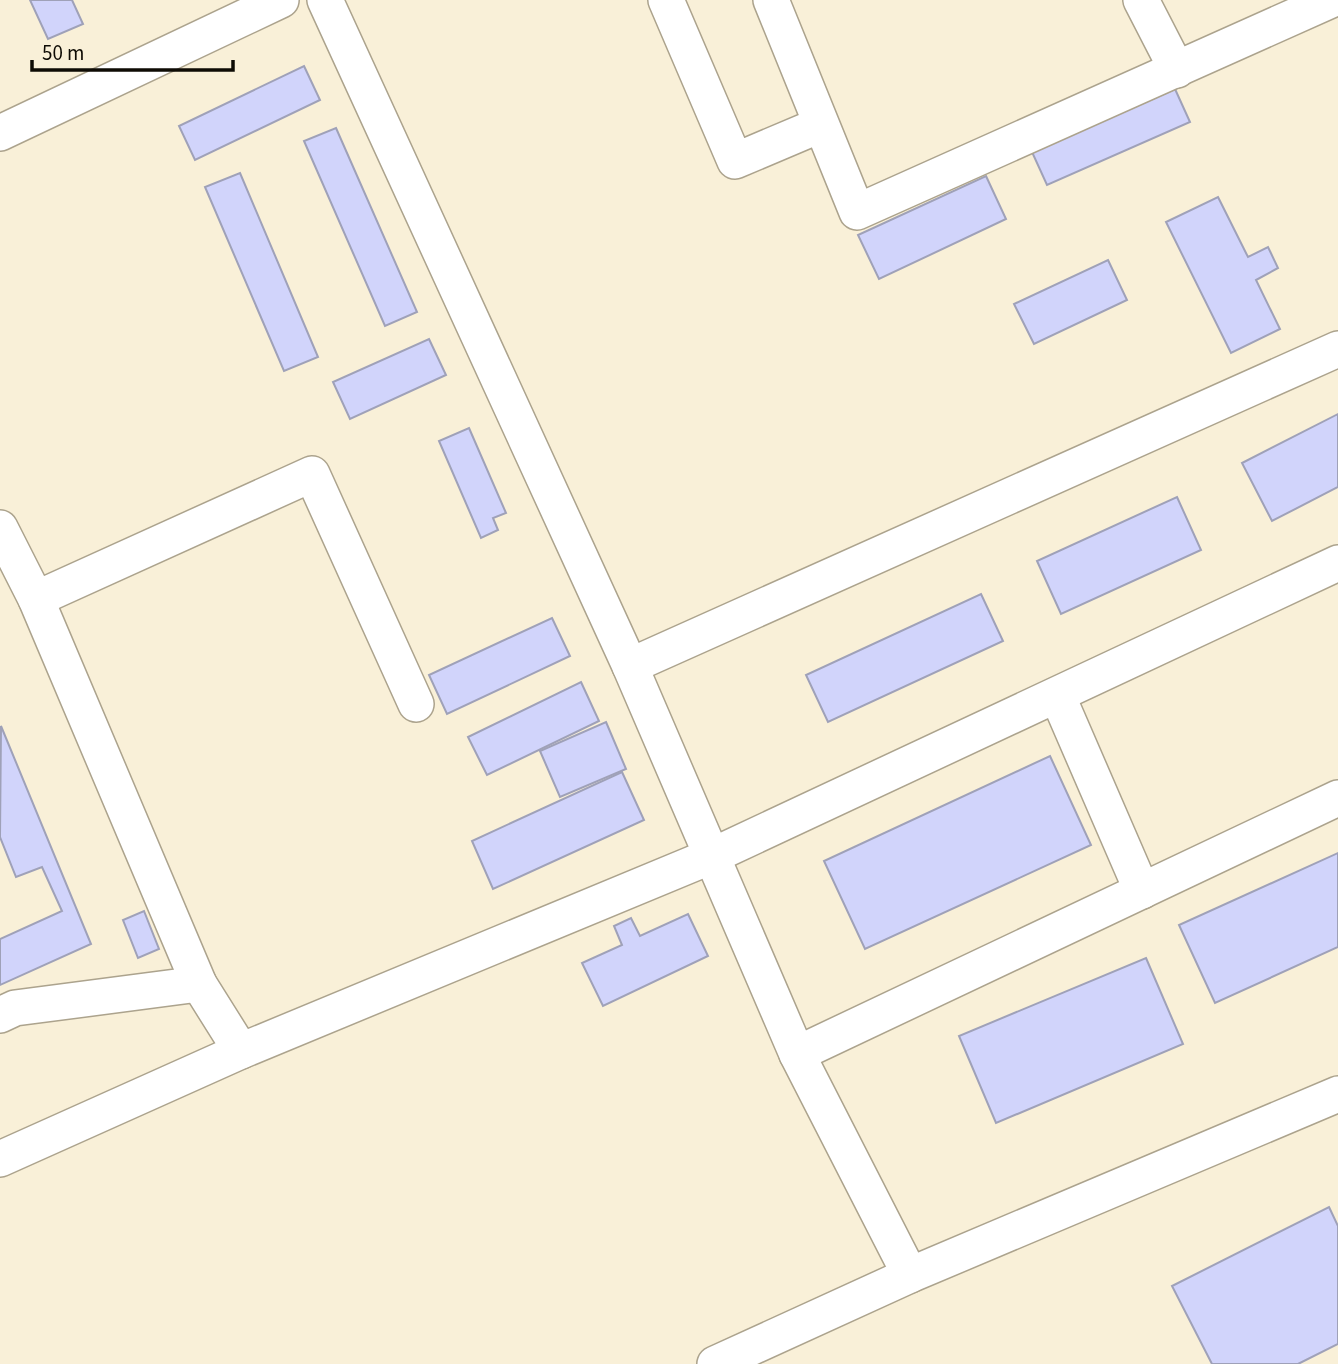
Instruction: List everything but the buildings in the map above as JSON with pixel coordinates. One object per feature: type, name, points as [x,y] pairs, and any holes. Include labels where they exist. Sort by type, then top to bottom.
[{"type":"street","points":[[0,133],[281,0]]},
{"type":"street","points":[[326,0],[630,666],[714,855],[797,1054],[910,1275]]},
{"type":"street","points":[[666,0],[735,161],[820,125]]},
{"type":"street","points":[[771,0],[857,212],[1331,0]]},
{"type":"street","points":[[1141,0],[1177,70]]},
{"type":"street","points":[[630,666],[1338,349]]},
{"type":"street","points":[[36,599],[312,474],[416,704]]},
{"type":"street","points":[[0,528],[36,599],[199,985],[241,1051]]},
{"type":"street","points":[[0,1159],[241,1051],[714,855],[1058,697],[1338,563]]},
{"type":"street","points":[[1058,697],[1142,891]]},
{"type":"street","points":[[797,1054],[1338,798]]},
{"type":"street","points":[[0,1014],[15,1007],[199,985]]},
{"type":"street","points":[[715,1364],[910,1275],[1338,1094]]}]
